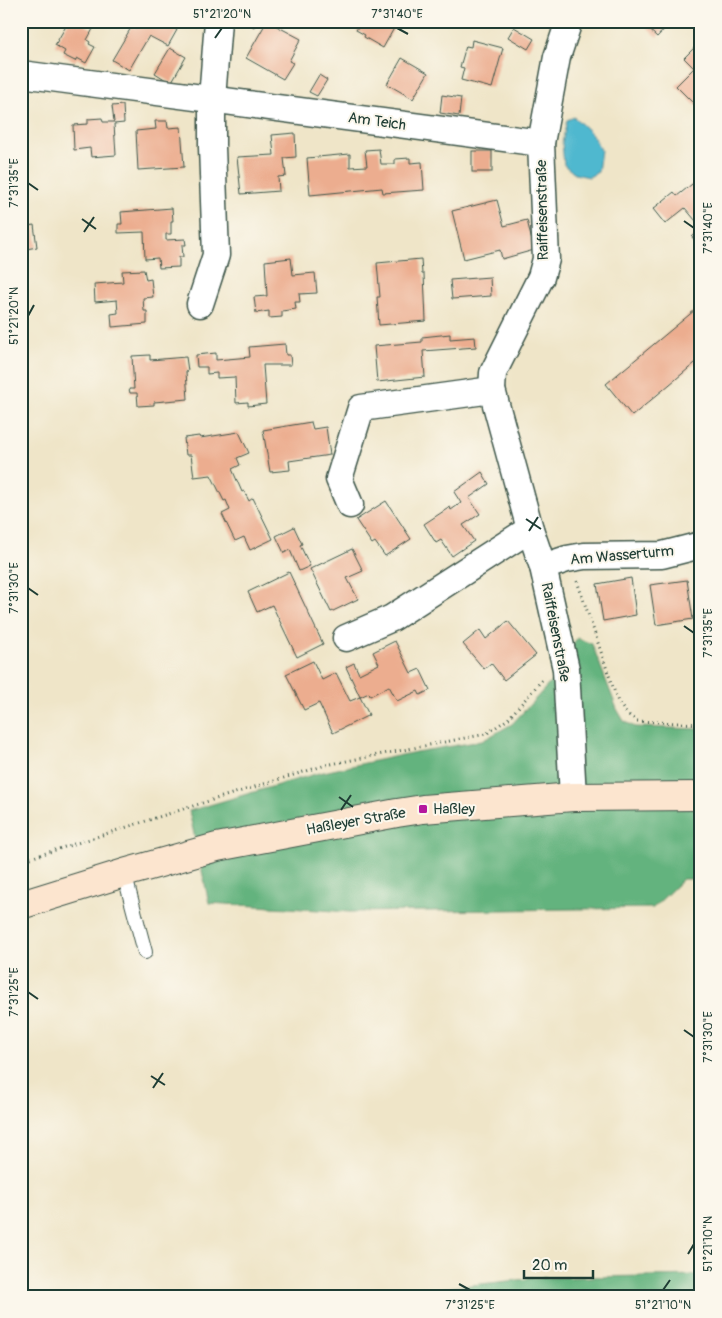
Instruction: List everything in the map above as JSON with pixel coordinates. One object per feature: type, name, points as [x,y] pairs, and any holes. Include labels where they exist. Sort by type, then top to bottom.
[{"type":"main road","name":"Haßleyer Straße","points":[[21,905],[217,847],[397,812],[423,808],[573,797],[701,796]]},
{"type":"street","points":[[200,304],[216,255],[212,99],[218,21]]},
{"type":"street","name":"Raiffeisenstraße","points":[[569,21],[556,57],[541,143],[546,259],[541,277],[493,374],[492,390],[530,529],[555,563],[562,650],[566,669],[573,797]]},
{"type":"street","name":"Am Teich","points":[[21,74],[541,143]]},
{"type":"street","points":[[350,505],[339,479],[361,408],[492,390]]},
{"type":"street","points":[[346,638],[392,618],[530,529]]},
{"type":"street","name":"Am Wasserturm","points":[[555,563],[584,556],[662,555],[701,545]]},
{"type":"lane","points":[[124,873],[145,952]]},
{"type":"path","points":[[555,563],[575,576],[618,702],[626,713],[637,721],[701,724]]},
{"type":"path","points":[[21,861],[326,765],[486,734],[508,719],[532,693],[562,650]]},
{"type":"green space","points":[[577,638],[592,644],[617,709],[624,721],[635,727],[701,729],[701,879],[683,879],[653,908],[350,912],[209,903],[189,811],[319,773],[416,752],[482,741],[512,724],[550,683]]},
{"type":"green space","points":[[701,1275],[701,1297],[364,1297],[535,1278]]},
{"type":"water","points":[[574,117],[591,133],[601,150],[598,172],[589,177],[575,174],[564,165],[562,143],[567,120]]},
{"type":"building","points":[[69,21],[82,21],[81,23],[93,29],[87,40],[90,42],[89,44],[95,47],[86,63],[77,58],[75,61],[63,55],[65,51],[55,45]]},
{"type":"building","points":[[140,21],[169,21],[170,26],[177,30],[168,46],[149,36],[129,70],[112,60],[132,26],[136,28]]},
{"type":"building","points":[[244,21],[258,21],[254,27]]},
{"type":"building","points":[[267,21],[301,39],[289,61],[293,63],[283,79],[246,58]]},
{"type":"building","points":[[362,21],[398,21],[383,48],[356,30]]},
{"type":"building","points":[[640,21],[672,21],[657,37]]},
{"type":"building","points":[[514,27],[534,39],[528,49],[508,37]]},
{"type":"building","points":[[472,40],[503,48],[492,88],[461,80],[464,68],[460,67],[466,46],[471,47]]},
{"type":"building","points":[[701,41],[701,101],[696,106],[676,86],[694,68],[684,58]]},
{"type":"building","points":[[170,48],[186,57],[171,83],[155,73]]},
{"type":"building","points":[[402,58],[428,73],[413,99],[387,84]]},
{"type":"building","points":[[319,75],[327,80],[317,96],[309,92]]},
{"type":"building","points":[[442,95],[461,98],[459,116],[440,113]]},
{"type":"building","points":[[123,105],[124,123],[114,124],[116,155],[91,157],[90,148],[74,150],[73,125],[88,124],[88,119],[102,118],[103,122],[114,122],[112,106]]},
{"type":"building","points":[[155,121],[167,121],[168,128],[181,127],[184,167],[138,170],[136,131],[156,129]]},
{"type":"building","points":[[295,133],[296,157],[284,158],[286,176],[278,177],[279,191],[241,194],[237,157],[274,155],[272,135]]},
{"type":"building","points":[[379,149],[381,164],[395,164],[395,159],[410,158],[410,163],[422,162],[424,190],[383,193],[382,188],[310,195],[307,158],[350,154],[350,167],[367,166],[365,150]]},
{"type":"building","points":[[472,151],[492,151],[492,172],[472,172]]},
{"type":"building","points":[[701,177],[701,227],[685,208],[665,224],[653,209],[674,192],[677,196]]},
{"type":"building","points":[[497,200],[504,226],[527,220],[534,250],[502,259],[500,250],[464,259],[452,211]]},
{"type":"building","points":[[172,208],[171,234],[166,234],[166,240],[185,239],[186,245],[182,245],[183,257],[179,257],[179,267],[159,268],[158,258],[145,259],[144,232],[118,233],[118,224],[122,224],[121,212]]},
{"type":"building","points":[[34,225],[37,247],[21,250],[21,227]]},
{"type":"building","points":[[701,229],[701,248],[692,237]]},
{"type":"building","points":[[291,258],[293,275],[315,273],[317,293],[299,294],[300,302],[295,302],[296,309],[282,311],[282,317],[269,318],[269,311],[256,313],[254,297],[267,296],[265,261]]},
{"type":"building","points":[[421,259],[422,274],[424,274],[426,321],[379,325],[377,297],[380,297],[377,263]]},
{"type":"building","points":[[144,270],[146,280],[151,279],[153,297],[143,298],[144,311],[147,311],[147,324],[112,327],[111,314],[118,313],[117,300],[95,302],[94,284],[123,282],[122,271]]},
{"type":"building","points":[[490,277],[491,296],[452,299],[450,280]]},
{"type":"building","points":[[701,305],[701,358],[632,416],[606,384]]},
{"type":"building","points":[[450,334],[450,339],[475,337],[476,347],[423,351],[425,377],[377,382],[374,346],[422,342],[422,337]]},
{"type":"building","points":[[285,344],[286,355],[290,355],[291,365],[263,365],[266,404],[248,406],[248,402],[236,403],[235,377],[217,378],[217,373],[207,374],[207,367],[197,367],[196,355],[216,353],[216,360],[250,357],[249,347]]},
{"type":"building","points":[[150,355],[150,360],[186,357],[188,399],[154,402],[154,405],[138,406],[137,393],[130,393],[129,389],[134,389],[132,356]]},
{"type":"building","points":[[311,422],[313,429],[326,427],[330,455],[289,461],[290,470],[270,472],[263,430]]},
{"type":"building","points":[[239,432],[249,453],[237,458],[240,465],[232,469],[242,492],[244,491],[249,501],[253,498],[273,539],[250,550],[244,537],[235,541],[222,514],[230,510],[211,475],[194,477],[191,455],[186,455],[184,438],[199,436],[200,438]]},
{"type":"building","points":[[482,472],[489,484],[469,498],[480,514],[463,525],[474,541],[452,556],[441,540],[436,543],[424,524],[450,507],[451,510],[461,503],[454,492]]},
{"type":"building","points":[[386,501],[411,539],[385,556],[375,542],[372,544],[356,520]]},
{"type":"building","points":[[294,527],[310,566],[299,571],[290,550],[284,553],[276,536]]},
{"type":"building","points":[[352,549],[363,571],[347,578],[358,599],[331,612],[310,569]]},
{"type":"building","points":[[289,572],[323,644],[297,657],[272,605],[257,612],[248,592]]},
{"type":"building","points":[[631,578],[636,615],[603,621],[597,584]]},
{"type":"building","points":[[687,580],[693,619],[656,625],[650,585]]},
{"type":"building","points":[[508,621],[536,655],[504,680],[491,663],[484,669],[463,644],[480,630],[486,639]]},
{"type":"building","points":[[395,641],[411,673],[420,669],[430,690],[420,695],[418,691],[397,701],[389,686],[370,696],[369,693],[360,697],[346,667],[354,663],[359,674],[379,664],[373,652]]},
{"type":"building","points":[[313,661],[322,680],[336,673],[350,701],[360,697],[369,715],[333,733],[319,703],[304,710],[286,674]]},
{"type":"place","name":"Haßley","points":[[423,809]]}]
